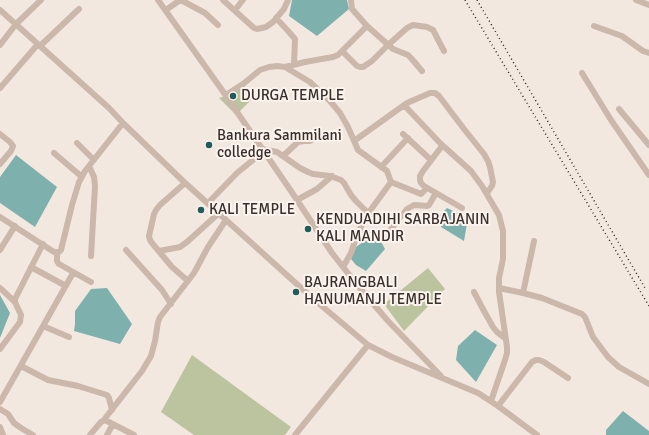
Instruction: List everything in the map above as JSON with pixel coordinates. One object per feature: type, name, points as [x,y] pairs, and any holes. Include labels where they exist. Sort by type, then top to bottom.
[{"type":"street","points":[[0,44],[16,24],[41,0]]},
{"type":"street","points":[[158,0],[226,95],[332,253],[388,321],[443,378]]},
{"type":"street","points":[[166,10],[181,0],[205,13],[218,25]]},
{"type":"street","points":[[223,0],[257,29],[269,26],[284,9],[288,0]]},
{"type":"street","points":[[235,10],[243,0]]},
{"type":"street","points":[[351,0],[352,9],[367,26],[393,49],[408,55],[422,71]]},
{"type":"street","points":[[636,0],[647,3]]},
{"type":"street","points":[[0,88],[39,45],[79,9]]},
{"type":"street","points":[[0,11],[109,108],[185,183],[310,296],[368,345],[392,357],[478,393],[537,435]]},
{"type":"street","points":[[276,18],[295,39],[294,64]]},
{"type":"street","points":[[342,51],[357,66],[360,67],[366,65],[372,62],[407,28],[416,25],[433,30],[444,52]]},
{"type":"street","points":[[285,67],[338,55],[367,26]]},
{"type":"street","points":[[594,26],[622,36],[643,51],[649,53]]},
{"type":"street","points":[[226,95],[244,84],[260,70],[277,66],[285,67],[310,82],[333,104],[348,127],[358,150],[387,171],[391,182],[421,194],[427,188]]},
{"type":"street","points":[[582,73],[611,120],[649,175]]},
{"type":"street","points":[[354,141],[404,105],[433,92],[439,96],[488,161],[493,182],[490,189],[486,193]]},
{"type":"street","points":[[404,105],[442,146],[471,171],[499,215],[503,231],[503,259],[499,278],[499,288],[507,353],[491,402]]},
{"type":"street","points":[[619,109],[649,145]]},
{"type":"street","points":[[56,253],[61,250],[79,182],[89,166],[123,123]]},
{"type":"street","points":[[0,134],[13,146],[11,151],[0,164]]},
{"type":"street","points":[[403,134],[432,160]]},
{"type":"street","points":[[283,156],[298,142],[310,141],[320,135]]},
{"type":"street","points":[[381,167],[408,138]]},
{"type":"street","points":[[77,143],[94,160]]},
{"type":"street","points":[[442,146],[420,176],[420,180],[421,183],[427,188],[462,208]]},
{"type":"street","points":[[208,203],[237,173],[263,150],[272,150],[308,172],[332,176],[341,180],[351,195],[366,211],[367,215]]},
{"type":"street","points":[[54,153],[82,177]]},
{"type":"street","points":[[89,166],[94,177],[95,186],[91,256]]},
{"type":"street","points":[[297,200],[317,189],[332,176]]},
{"type":"street","points":[[343,267],[351,254],[367,215],[391,182]]},
{"type":"street","points":[[185,183],[160,204],[154,214],[149,236],[150,240],[159,251],[188,281]]},
{"type":"street","points":[[358,235],[387,234],[408,209],[414,205],[429,205],[436,193]]},
{"type":"street","points":[[159,251],[180,247],[188,242],[219,213]]},
{"type":"street","points":[[0,216],[56,253],[58,264],[91,282]]},
{"type":"street","points":[[90,435],[112,410],[142,371],[151,356],[160,317],[198,267],[208,247],[226,220]]},
{"type":"street","points":[[0,250],[15,226]]},
{"type":"street","points":[[523,293],[534,241]]},
{"type":"street","points":[[15,302],[15,297],[43,244]]},
{"type":"street","points":[[126,250],[162,290],[171,304]]},
{"type":"street","points":[[31,267],[66,286]]},
{"type":"street","points":[[0,402],[73,272]]},
{"type":"street","points":[[0,288],[15,302],[21,315],[20,322],[0,349]]},
{"type":"street","points":[[499,288],[542,298],[582,314],[585,317],[593,337],[608,357],[619,367],[649,384]]},
{"type":"street","points":[[474,292],[493,327],[505,338]]},
{"type":"street","points":[[43,326],[69,337]]},
{"type":"street","points":[[295,435],[368,345]]},
{"type":"street","points":[[498,406],[532,362],[536,360],[544,362],[568,378]]},
{"type":"street","points":[[21,366],[46,380],[78,386],[107,395],[112,410]]},
{"type":"street","points":[[0,409],[8,414],[21,428],[33,435]]},
{"type":"street","points":[[103,420],[108,421],[132,434]]},
{"type":"street","points":[[107,435],[113,424]]},
{"type":"street","points":[[0,427],[3,435]]},
{"type":"green space","points":[[244,86],[253,98],[236,115],[219,98]]},
{"type":"green space","points":[[428,268],[445,289],[404,331],[384,304]]},
{"type":"green space","points":[[192,355],[291,427],[285,435],[194,435],[161,412]]},
{"type":"water","points":[[292,0],[347,0],[349,9],[317,36],[289,16]]},
{"type":"water","points":[[16,155],[57,187],[35,227],[0,203],[0,177]]},
{"type":"water","points":[[447,208],[468,218],[464,241],[441,227],[440,215]]},
{"type":"water","points":[[371,238],[379,238],[385,249],[366,271],[356,265],[351,259],[356,247]]},
{"type":"water","points":[[107,288],[132,324],[120,344],[74,331],[75,311],[91,289]]},
{"type":"water","points":[[0,295],[10,313],[0,338]]},
{"type":"water","points":[[475,330],[497,345],[476,382],[456,360],[458,346]]},
{"type":"water","points":[[623,411],[649,431],[649,435],[606,435],[606,430]]},
{"type":"railway","points":[[465,0],[649,306]]},
{"type":"railway","points":[[477,0],[645,288]]},
{"type":"place","name":"DURGA TEMPLE","points":[[233,96]]},
{"type":"place","name":"Bankura Sammilani colledge","points":[[209,145]]},
{"type":"place","name":"KALI TEMPLE","points":[[201,210]]},
{"type":"place","name":"KENDUADIHI SARBAJANIN KALI MANDIR","points":[[308,229]]},
{"type":"place","name":"BAJRANGBALI HANUMANJI TEMPLE","points":[[296,292]]}]
